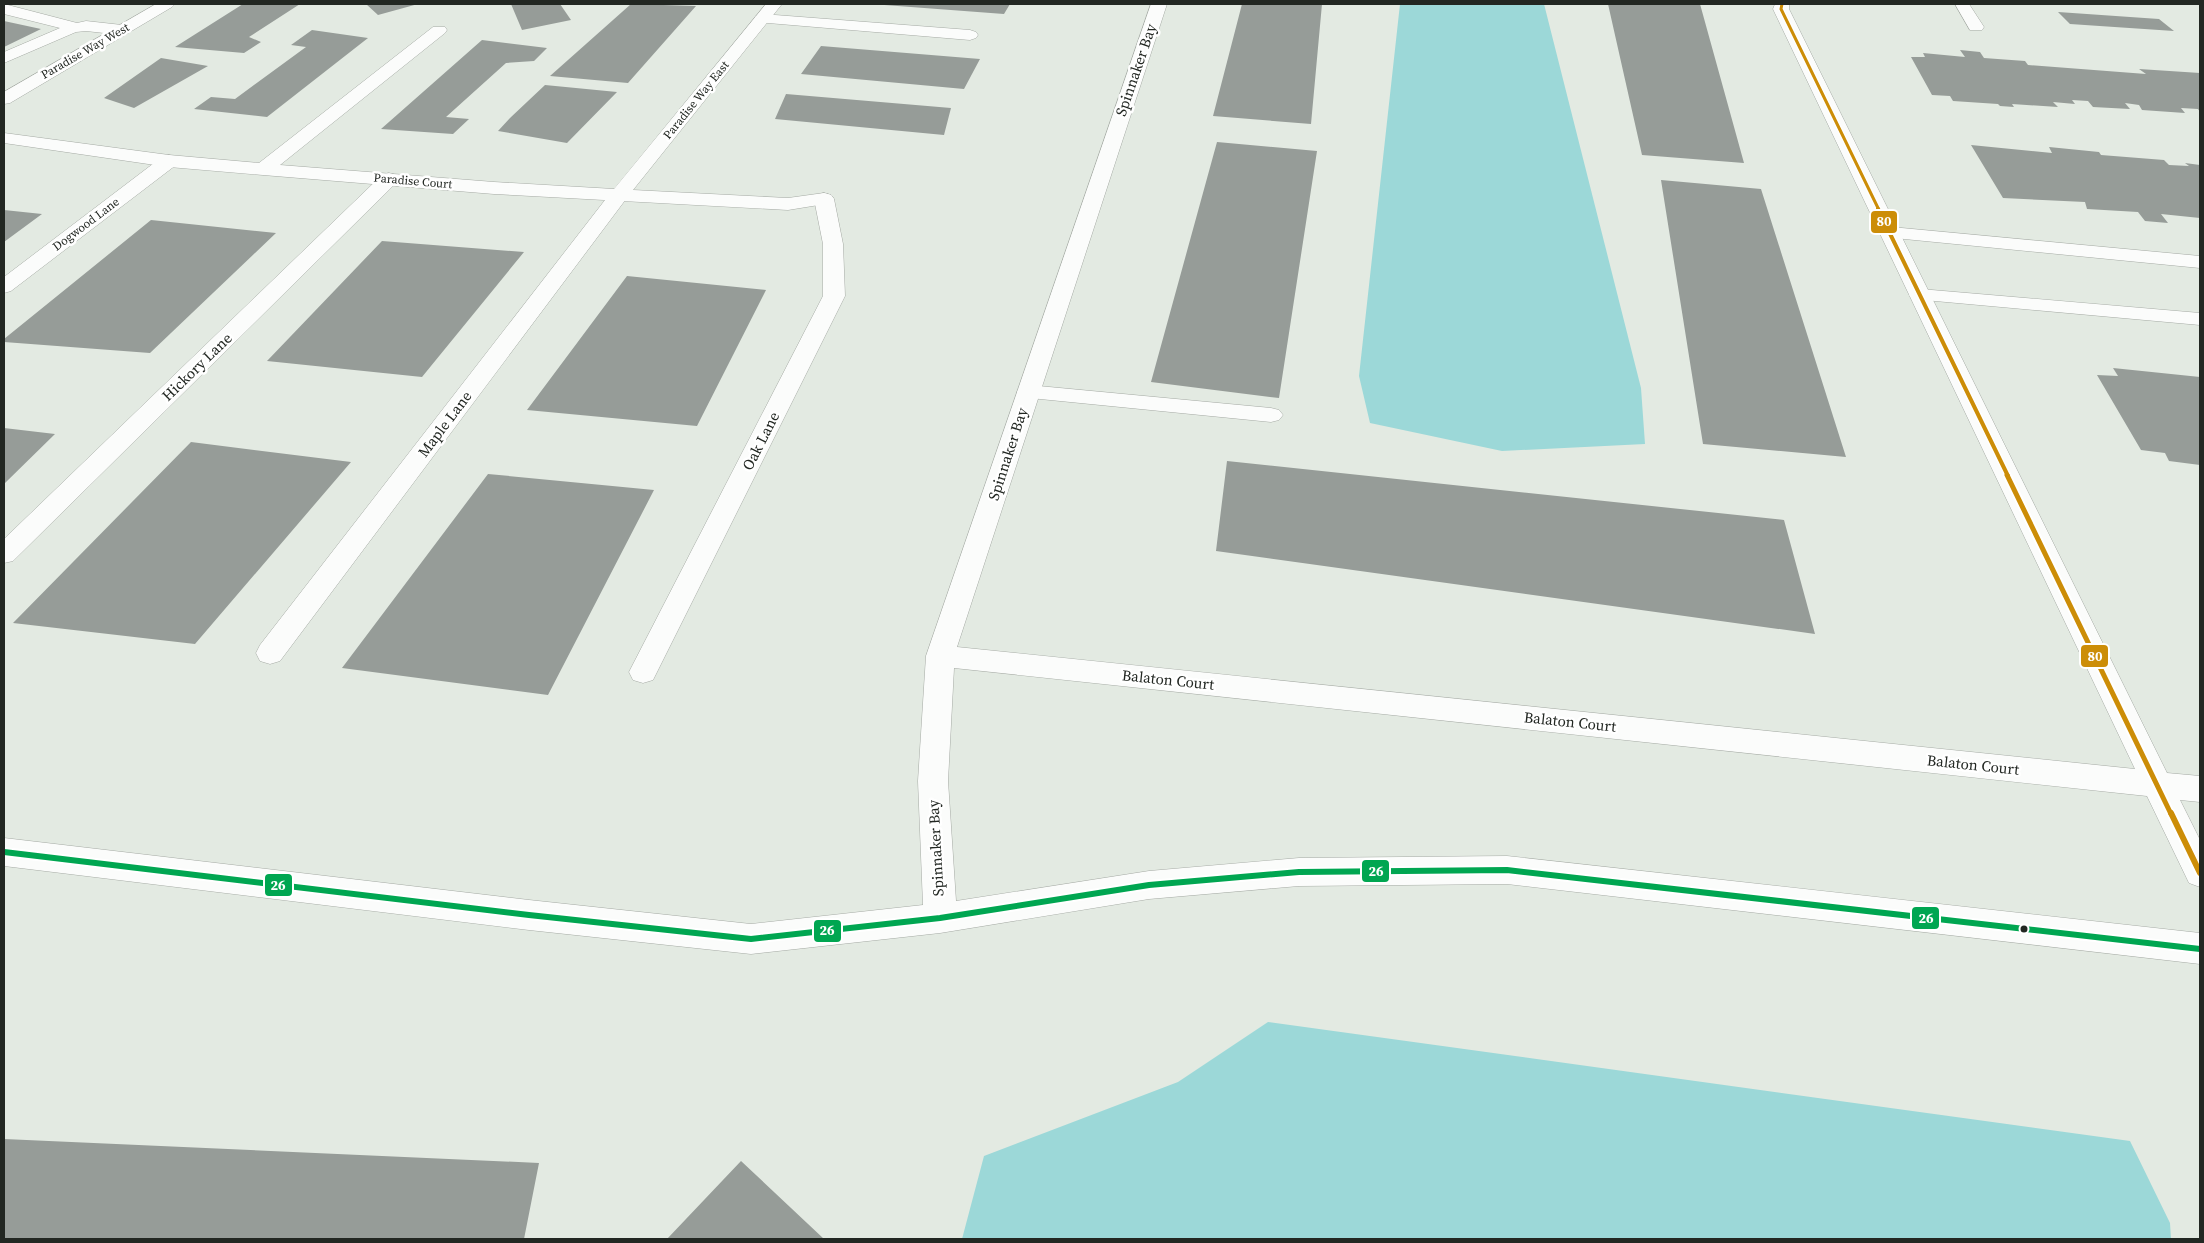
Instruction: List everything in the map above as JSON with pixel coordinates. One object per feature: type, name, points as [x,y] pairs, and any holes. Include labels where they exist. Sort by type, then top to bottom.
[{"type":"street","name":"Paradise Way West","points":[[4,99],[167,4]]},
{"type":"street","name":"Paradise Way East","points":[[619,195],[774,4]]},
{"type":"street","name":"Spinnaker Bay","points":[[940,918],[932,781],[940,656],[1158,4]]},
{"type":"street","points":[[1782,4],[1782,8],[1920,295],[2200,872]]},
{"type":"street","points":[[1962,4],[1976,26]]},
{"type":"street","points":[[4,9],[76,27],[122,30]]},
{"type":"street","points":[[762,19],[970,35]]},
{"type":"street","points":[[4,58],[76,27]]},
{"type":"street","points":[[263,170],[440,30]]},
{"type":"street","name":"Paradise Court","points":[[4,138],[169,162],[263,170],[619,195],[788,204],[824,200]]},
{"type":"street","name":"Dogwood Lane","points":[[4,287],[169,162]]},
{"type":"street","name":"Hickory Lane","points":[[4,554],[389,179]]},
{"type":"street","name":"Maple Lane","points":[[270,653],[619,195]]},
{"type":"street","name":"Oak Lane","points":[[643,672],[834,296],[833,244],[824,200]]},
{"type":"street","points":[[1891,233],[2200,262]]},
{"type":"street","points":[[1920,295],[2200,319]]},
{"type":"street","points":[[1028,392],[1271,415]]},
{"type":"street","name":"Balaton Court","points":[[940,656],[2200,790]]},
{"type":"street","points":[[4,852],[519,914],[751,938],[940,918],[1149,885],[1299,872],[1507,870],[2200,949]]},
{"type":"water","points":[[1400,4],[1544,4],[1641,388],[1645,444],[1502,451],[1370,423],[1359,376]]},
{"type":"water","points":[[1268,1022],[2130,1141],[2170,1223],[2171,1239],[962,1239],[984,1156],[1178,1082]]},
{"type":"building","points":[[243,4],[300,4],[249,37],[261,42],[244,53],[175,47]]},
{"type":"building","points":[[366,4],[418,4],[378,15]]},
{"type":"building","points":[[511,4],[560,4],[571,20],[522,30]]},
{"type":"building","points":[[631,4],[696,6],[628,83],[550,76]]},
{"type":"building","points":[[871,4],[1010,4],[1004,14]]},
{"type":"building","points":[[1242,4],[1322,4],[1311,124],[1213,116]]},
{"type":"building","points":[[1608,4],[1700,4],[1744,163],[1642,155]]},
{"type":"building","points":[[2058,12],[2159,19],[2174,31],[2070,24]]},
{"type":"building","points":[[4,21],[41,29],[4,47]]},
{"type":"building","points":[[312,30],[368,38],[267,117],[194,109],[211,97],[235,99],[306,47],[291,45]]},
{"type":"building","points":[[482,40],[547,48],[534,61],[506,63],[446,117],[469,119],[453,134],[381,129]]},
{"type":"building","points":[[821,46],[980,59],[964,89],[801,74]]},
{"type":"building","points":[[1960,50],[1980,52],[1984,58],[2025,61],[2028,65],[2146,74],[2139,69],[2200,73],[2200,112],[2198,109],[2181,108],[2185,113],[2142,110],[2139,105],[2125,103],[2130,109],[2093,107],[2088,101],[2072,100],[2075,104],[2053,102],[2058,107],[2012,104],[2014,107],[1953,101],[1950,96],[1932,95],[1911,57],[1925,57],[1923,53],[1965,57]]},
{"type":"building","points":[[161,58],[208,66],[134,108],[104,98]]},
{"type":"building","points":[[545,85],[617,92],[567,143],[498,131]]},
{"type":"building","points":[[786,94],[951,108],[944,135],[775,119]]},
{"type":"building","points":[[1217,142],[1317,151],[1279,398],[1151,382]]},
{"type":"building","points":[[1971,145],[2052,153],[2049,147],[2099,152],[2101,155],[2164,160],[2169,165],[2189,166],[2185,163],[2200,165],[2200,218],[2161,214],[2168,223],[2145,221],[2138,212],[2087,209],[2085,202],[2003,198]]},
{"type":"building","points":[[1661,180],[1761,189],[1846,457],[1703,444]]},
{"type":"building","points":[[4,210],[42,214],[4,242]]},
{"type":"building","points":[[151,220],[276,233],[150,353],[4,342],[4,339]]},
{"type":"building","points":[[382,241],[524,252],[422,377],[267,361]]},
{"type":"building","points":[[627,276],[766,290],[697,426],[527,410]]},
{"type":"building","points":[[2113,368],[2200,377],[2200,465],[2169,461],[2165,453],[2141,450],[2097,375],[2118,376]]},
{"type":"building","points":[[4,428],[55,434],[4,484]]},
{"type":"building","points":[[191,442],[351,462],[195,644],[13,623]]},
{"type":"building","points":[[1227,461],[1784,520],[1815,634],[1216,551]]},
{"type":"building","points":[[488,474],[654,490],[548,695],[342,668]]},
{"type":"building","points":[[4,1139],[539,1163],[524,1239],[4,1239]]},
{"type":"building","points":[[741,1161],[824,1239],[667,1239]]},
{"type":"transit line","name":"80","points":[[1782,4],[1781,9],[2200,873]]},
{"type":"transit line","name":"26","points":[[4,852],[529,915],[751,939],[940,918],[1149,885],[1299,872],[1507,870],[2200,949]]}]
